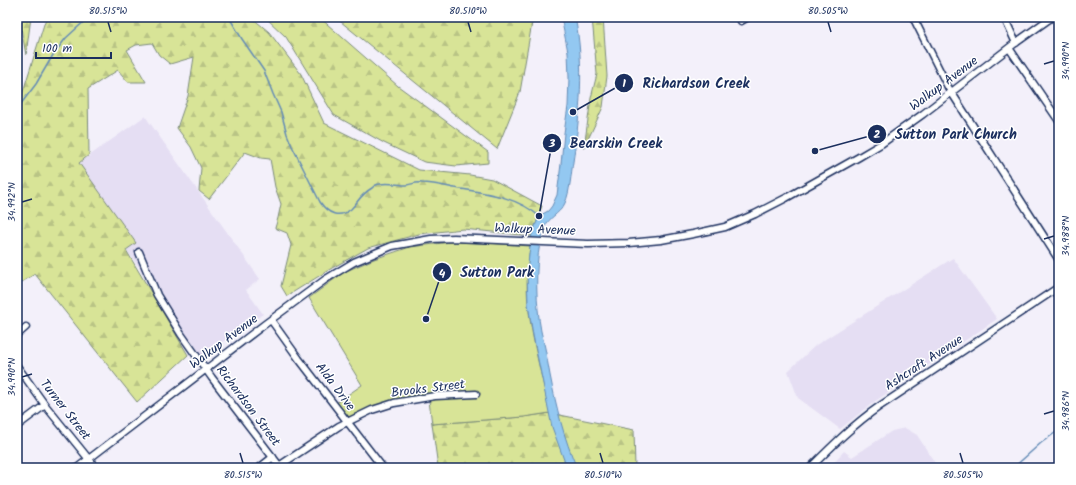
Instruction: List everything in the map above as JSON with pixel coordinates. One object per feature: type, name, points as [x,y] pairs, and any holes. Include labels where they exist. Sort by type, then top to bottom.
[{"type":"street","points":[[741,21],[748,17]]},
{"type":"street","points":[[913,17],[951,92],[1059,260]]},
{"type":"street","points":[[1004,17],[1016,43],[1052,17]]},
{"type":"street","name":"Walkup Avenue","points":[[77,468],[326,279],[354,262],[392,246],[432,239],[454,238],[596,244],[629,243],[661,240],[725,227],[786,198],[898,133],[1016,43]]},
{"type":"street","points":[[1009,48],[1059,121]]},
{"type":"street","name":"Richardson Street","points":[[139,252],[145,269],[161,302],[181,334],[280,467]]},
{"type":"street","name":"Ashcraft Avenue","points":[[810,468],[868,414],[1059,287]]},
{"type":"street","name":"Alda Drive","points":[[271,320],[383,468]]},
{"type":"street","points":[[17,335],[26,327]]},
{"type":"street","name":"Turner Street","points":[[17,366],[96,468]]},
{"type":"street","name":"Brooks Street","points":[[280,467],[347,421],[372,410],[394,402],[435,396],[476,394]]},
{"type":"street","points":[[17,426],[45,404]]},
{"type":"street","points":[[259,468],[273,457]]},
{"type":"shaded area","points":[[145,116],[260,279],[246,290],[263,314],[202,356],[126,249],[135,243],[79,163]]},
{"type":"shaded area","points":[[953,258],[997,319],[874,402],[840,429],[798,398],[788,371],[816,345]]},
{"type":"shaded area","points":[[905,428],[917,435],[937,468],[834,468],[832,464],[844,451],[852,457],[892,431]]},
{"type":"green space","points":[[19,17],[31,17],[26,55]]},
{"type":"green space","points":[[51,17],[251,17],[269,32],[301,74],[324,123],[419,170],[470,175],[492,179],[542,206],[532,236],[463,229],[419,234],[368,248],[287,296],[281,286],[291,245],[287,233],[275,228],[281,204],[275,187],[270,159],[261,158],[245,152],[209,199],[199,191],[201,168],[191,147],[177,128],[188,96],[194,57],[170,64],[159,55],[152,43],[136,45],[127,50],[146,82],[128,82],[118,70],[88,89],[89,155],[79,163],[136,243],[126,250],[188,355],[137,402],[35,274],[17,285],[17,103],[21,98],[45,21]]},
{"type":"green space","points":[[265,17],[319,17],[398,86],[488,152],[488,163],[456,166],[424,162],[384,143],[334,115],[286,37]]},
{"type":"green space","points":[[335,17],[533,17],[520,92],[497,149]]},
{"type":"green space","points":[[592,17],[603,17],[607,76],[603,107],[584,148],[591,98],[597,74]]},
{"type":"green space","points":[[451,242],[530,246],[527,297],[535,345],[550,413],[524,417],[432,424],[428,393],[396,399],[348,418],[336,403],[362,385],[309,298],[344,272],[374,259],[410,247]]},
{"type":"green space","points":[[550,413],[634,430],[635,468],[438,467],[432,424],[524,417]]},
{"type":"water","points":[[561,17],[575,17],[578,35],[581,71],[576,144],[567,199],[559,211],[547,223],[540,240],[537,264],[537,287],[538,310],[549,372],[564,434],[577,468],[567,468],[552,427],[528,304],[527,273],[532,234],[539,216],[548,211],[557,195],[568,106],[568,52]]},
{"type":"waterway","points":[[17,109],[36,84],[53,55],[66,38],[89,17]]},
{"type":"waterway","points":[[229,17],[264,71],[281,112],[292,146],[320,202],[330,212],[334,214],[342,214],[347,212],[365,193],[378,184],[387,183],[407,185],[420,183],[500,196],[521,204],[540,217]]},
{"type":"waterway","points":[[1013,468],[1041,443],[1059,430]]},
{"type":"place","name":"Richardson Creek","points":[[573,112]]},
{"type":"place","name":"Sutton Park Church","points":[[815,151]]},
{"type":"place","name":"Bearskin Creek","points":[[539,216]]},
{"type":"place","name":"Sutton Park","points":[[426,319]]}]
